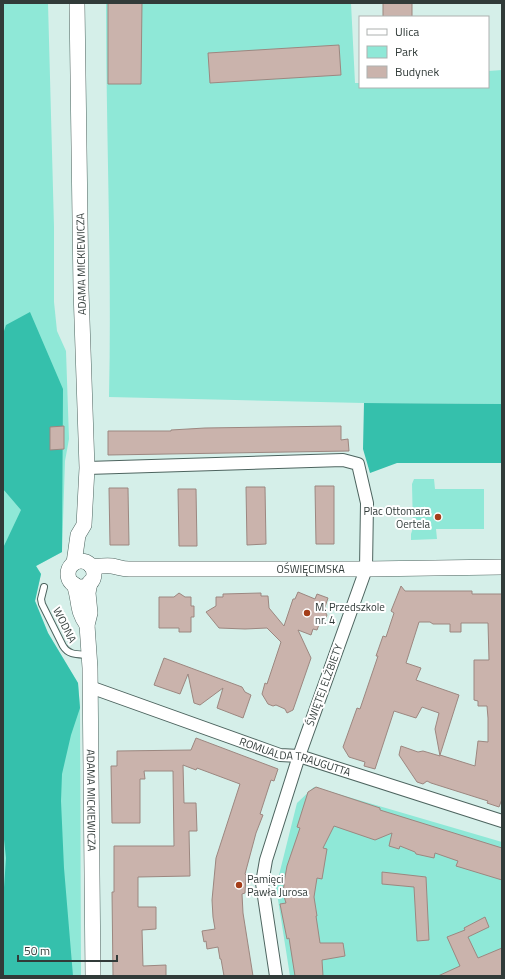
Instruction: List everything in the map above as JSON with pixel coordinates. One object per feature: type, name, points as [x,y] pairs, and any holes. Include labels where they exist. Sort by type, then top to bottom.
[{"type":"street","name":"ADAMA MICKIEWICZA","points":[[77,3],[81,290],[87,468],[84,525],[78,535],[87,571],[90,613],[86,625]]},
{"type":"street","name":"ŚWIĘTEJ ELŻBIETY","points":[[87,468],[343,460],[358,464],[367,503],[366,569],[299,756],[266,860],[262,883],[276,976]]},
{"type":"street","name":"ADAMA MICKIEWICZA","points":[[87,571],[70,566],[68,573],[77,594],[79,612],[86,625],[89,654],[93,976]]},
{"type":"street","name":"OŚWIĘCIMSKA","points":[[74,584],[83,586],[87,571],[96,567],[111,566],[120,569],[366,569],[502,567]]},
{"type":"street","name":"ROMUALDA TRAUGUTTA","points":[[90,687],[280,755],[299,756],[502,821]]},
{"type":"lane","name":"WODNA","points":[[44,587],[41,599],[42,604],[66,652],[71,654],[89,654]]},
{"type":"green space","points":[[3,3],[48,3],[54,227],[54,302],[57,331],[66,351],[69,439],[65,461],[62,552],[36,566],[41,574],[35,601],[48,633],[78,683],[80,708],[81,976],[3,976]]},
{"type":"green space","points":[[106,3],[351,3],[355,83],[359,83],[359,88],[489,88],[489,71],[502,70],[502,404],[364,403],[109,397],[110,299]]},
{"type":"green space","points":[[30,312],[63,389],[62,552],[36,566],[41,574],[35,601],[48,633],[78,683],[80,708],[71,735],[62,774],[61,801],[64,868],[73,976],[3,976],[3,902],[6,858],[3,830],[3,548],[21,510],[3,489],[3,334],[6,325]]},
{"type":"green space","points":[[364,403],[502,404],[502,463],[397,463],[370,473],[363,449]]},
{"type":"green space","points":[[414,479],[434,479],[435,489],[484,489],[484,529],[436,529],[437,539],[411,540],[413,528],[412,484]]},
{"type":"green space","points":[[314,787],[502,842],[502,976],[290,976],[276,887],[297,803]]},
{"type":"building","points":[[108,3],[142,3],[141,84],[108,84]]},
{"type":"building","points":[[383,3],[412,3],[412,16],[383,16]]},
{"type":"building","points":[[339,45],[341,75],[210,83],[208,53]]},
{"type":"building","points":[[64,426],[64,449],[50,450],[50,427]]},
{"type":"building","points":[[341,426],[341,440],[348,439],[349,451],[108,455],[108,431],[171,431],[205,428]]},
{"type":"building","points":[[315,486],[334,486],[334,544],[316,544]]},
{"type":"building","points":[[246,487],[265,487],[266,544],[247,545]]},
{"type":"building","points":[[109,488],[128,488],[129,545],[110,545]]},
{"type":"building","points":[[178,489],[196,489],[197,546],[179,546]]},
{"type":"building","points":[[401,586],[405,591],[472,591],[472,594],[502,594],[502,799],[499,807],[487,803],[488,801],[427,781],[423,784],[417,782],[399,755],[401,746],[418,752],[423,751],[440,756],[435,729],[439,713],[422,707],[416,718],[394,711],[375,769],[364,766],[365,762],[349,757],[343,747],[357,708],[360,709],[378,656],[376,656],[383,636],[386,637],[394,613],[391,611]],"holes":[[[419,622],[430,622],[433,624],[450,624],[450,632],[461,632],[461,623],[488,623],[489,660],[474,660],[474,700],[478,701],[478,706],[487,706],[488,742],[478,741],[475,766],[440,755],[459,695],[416,680],[421,668],[406,663]]]},
{"type":"building","points":[[298,592],[315,599],[317,594],[328,598],[324,610],[327,615],[325,620],[320,622],[317,630],[313,629],[311,635],[298,630],[311,658],[293,710],[287,713],[285,709],[276,705],[273,706],[268,704],[262,694],[265,683],[267,684],[281,642],[267,628],[219,628],[206,612],[216,606],[216,597],[223,597],[223,594],[261,593],[261,596],[268,596],[269,608],[284,626],[293,599],[295,599]]},
{"type":"building","points":[[179,593],[185,597],[191,597],[191,606],[194,606],[194,617],[191,617],[191,632],[179,632],[179,628],[159,628],[159,597],[174,597]]},
{"type":"building","points":[[164,658],[242,687],[245,692],[251,695],[243,718],[217,708],[223,688],[200,705],[194,703],[188,674],[180,694],[154,685]]},
{"type":"building","points":[[196,738],[278,769],[274,781],[271,780],[260,814],[263,815],[256,833],[245,874],[245,893],[242,894],[243,913],[253,976],[224,976],[218,947],[207,949],[202,931],[215,929],[212,900],[216,858],[240,784],[197,768],[196,770],[183,765],[184,803],[196,803],[197,831],[189,831],[190,876],[138,877],[138,907],[156,907],[156,929],[142,930],[143,966],[166,965],[166,976],[113,976],[112,892],[114,892],[114,846],[174,846],[173,771],[144,771],[145,779],[140,779],[140,823],[112,823],[111,766],[117,766],[117,751],[191,750]]},
{"type":"building","points":[[316,787],[380,808],[380,810],[502,848],[502,880],[456,866],[458,861],[435,853],[434,858],[416,854],[415,852],[400,846],[399,849],[389,846],[392,833],[375,840],[334,826],[323,848],[327,849],[322,879],[317,878],[314,897],[320,943],[343,943],[345,956],[322,960],[323,976],[295,976],[289,938],[287,939],[280,904],[286,903],[283,893],[285,877],[287,866],[300,828],[297,827],[308,792]]},
{"type":"building","points":[[382,872],[426,877],[429,940],[417,941],[414,887],[382,884]]},
{"type":"building","points":[[485,917],[489,927],[468,937],[478,958],[502,948],[502,976],[438,976],[460,966],[447,937],[465,930],[464,928]]},
{"type":"place","name":"Plac Ottomara Oertela","points":[[438,517]]},
{"type":"place","name":"M. Przedszkole nr. 4","points":[[307,613]]},
{"type":"place","name":"Pamięci Pawła Jurosa","points":[[239,885]]}]
